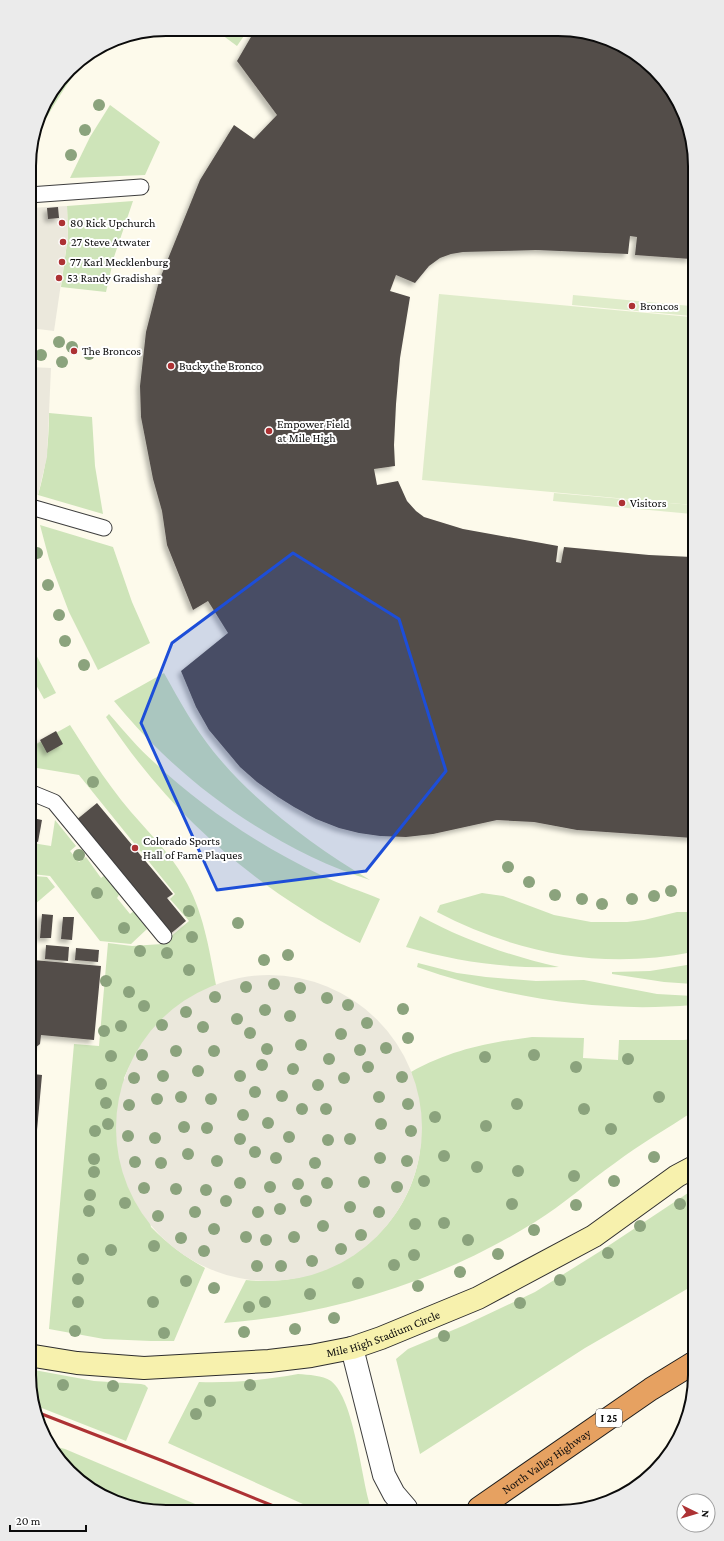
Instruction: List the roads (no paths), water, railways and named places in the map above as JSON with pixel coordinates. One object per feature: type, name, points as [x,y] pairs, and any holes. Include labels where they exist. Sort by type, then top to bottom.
[{"type":"highway","name":"North Valley Highway","points":[[483,1505],[651,1389],[688,1366]]},
{"type":"street","name":"Mile High Stadium Circle","points":[[36,1356],[77,1363],[144,1368],[269,1361],[311,1356],[352,1348],[381,1338],[493,1291],[594,1236],[677,1176],[688,1170]]},
{"type":"street","points":[[352,1348],[384,1474],[394,1494],[403,1505]]},
{"type":"lane","points":[[36,194],[141,187]]},
{"type":"lane","points":[[36,509],[104,528]]},
{"type":"lane","points":[[36,795],[54,802],[164,936]]},
{"type":"railway","points":[[42,1414],[271,1505]]},
{"type":"place","name":"80 Rick Upchurch","points":[[62,223]]},
{"type":"place","name":"27 Steve Atwater","points":[[63,242]]},
{"type":"place","name":"77 Karl Mecklenburg","points":[[62,262]]},
{"type":"place","name":"53 Randy Gradishar","points":[[59,278]]},
{"type":"place","name":"Broncos","points":[[632,306]]},
{"type":"place","name":"The Broncos","points":[[74,351]]},
{"type":"place","name":"Bucky the Bronco","points":[[171,366]]},
{"type":"place","name":"Empower Field at Mile High","points":[[269,431]]},
{"type":"place","name":"Visitors","points":[[622,503]]},
{"type":"place","name":"Colorado Sports Hall of Fame Plaques","points":[[135,848]]}]
